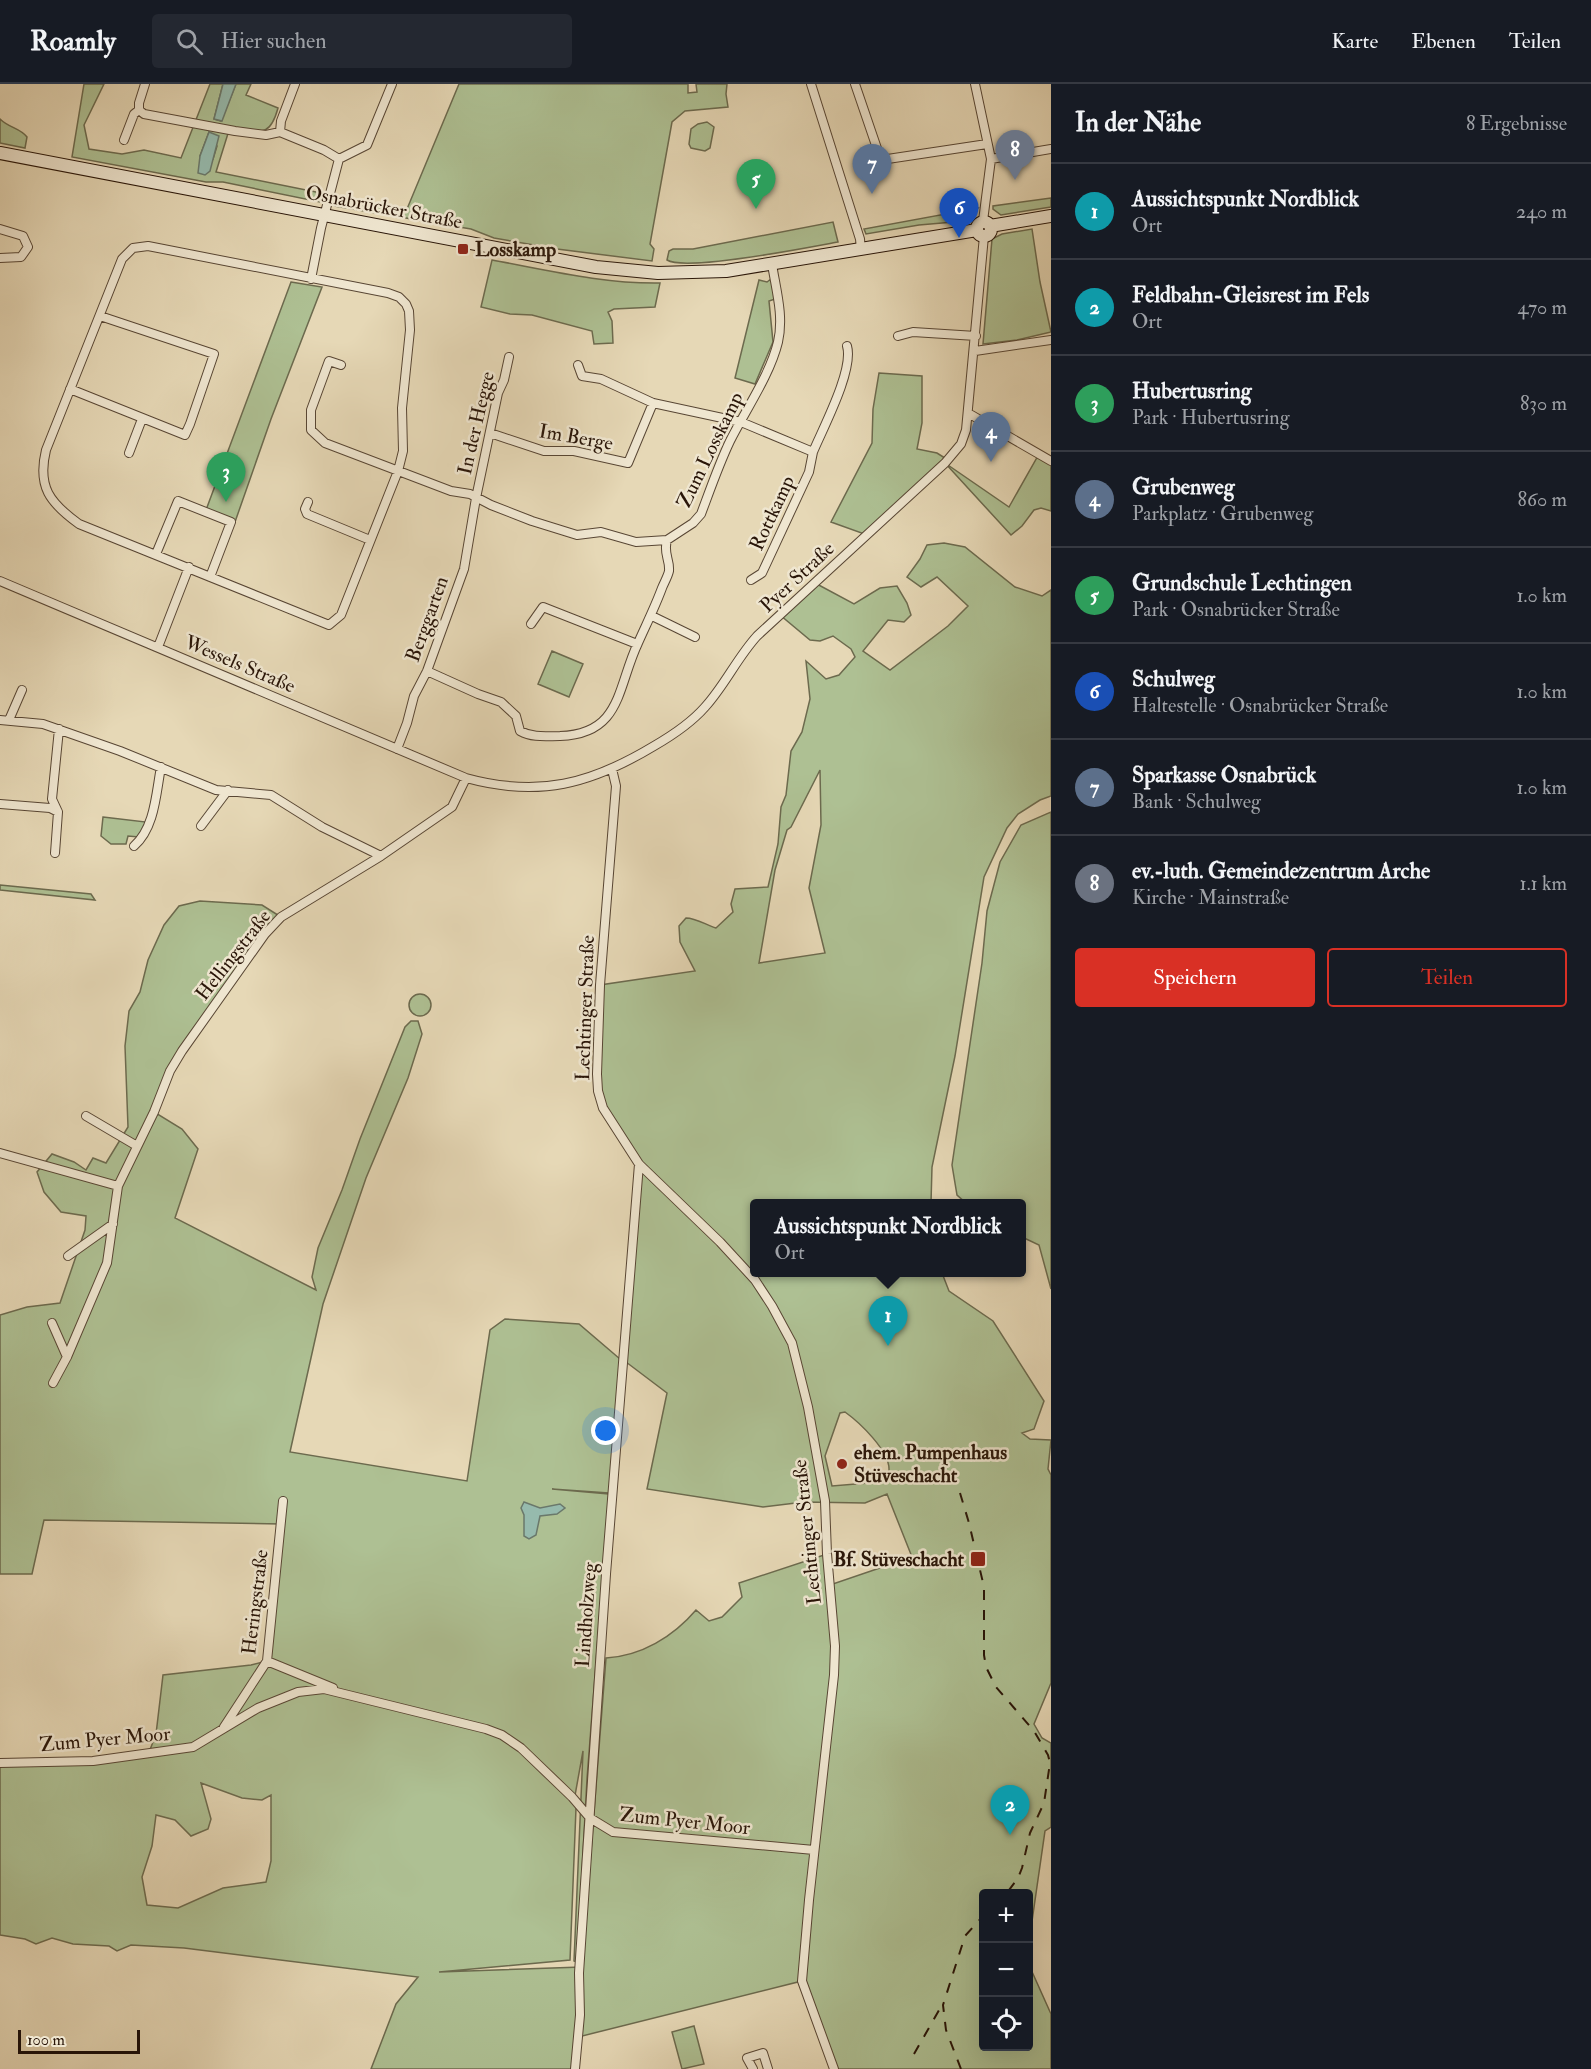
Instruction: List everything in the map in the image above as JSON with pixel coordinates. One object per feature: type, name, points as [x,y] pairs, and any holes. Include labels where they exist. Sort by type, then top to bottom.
[{"type":"street","points":[[139,110],[139,103],[146,84]]},
{"type":"street","points":[[280,132],[295,84]]},
{"type":"street","points":[[311,279],[339,159],[367,144],[392,84]]},
{"type":"street","points":[[811,84],[860,239],[861,250]]},
{"type":"street","points":[[855,84],[881,160],[987,144]]},
{"type":"street","points":[[975,84],[991,159],[1051,149]]},
{"type":"street","points":[[139,110],[144,114],[234,131],[266,135],[280,132],[324,150],[339,159]]},
{"type":"street","points":[[124,140],[134,114],[139,110]]},
{"type":"street","name":"Osnabrücker Straße","points":[[0,153],[552,259],[629,271],[678,273],[726,271],[861,250],[1051,216]]},
{"type":"street","name":"Pyer Straße","points":[[466,778],[513,787],[553,787],[592,777],[612,769],[670,736],[691,721],[705,707],[757,636],[948,460],[961,444],[968,413],[991,159]]},
{"type":"street","points":[[0,229],[23,236],[28,247],[26,253],[21,257],[0,258]]},
{"type":"street","points":[[148,246],[311,279],[399,297],[409,311],[410,330],[402,408],[403,451],[398,471],[341,615],[329,625],[79,524],[56,506],[45,487],[42,474],[46,450],[122,259],[133,248],[148,246]]},
{"type":"street","name":"Zum Losskamp","points":[[341,365],[330,362],[311,410],[311,430],[325,443],[451,491],[470,494],[532,521],[577,535],[601,532],[636,542],[667,540],[693,523],[701,514],[730,440],[773,357],[778,341],[780,310],[772,264]]},
{"type":"street","points":[[70,389],[185,435],[214,354],[100,316]]},
{"type":"street","points":[[898,336],[913,332],[976,336]]},
{"type":"street","points":[[975,351],[1051,340]]},
{"type":"street","name":"Rottkamp","points":[[751,580],[762,573],[809,472],[813,452],[845,376],[849,354],[847,346]]},
{"type":"street","name":"In der Hegge","points":[[476,498],[498,393],[504,380],[509,357]]},
{"type":"street","points":[[578,365],[582,376],[601,379],[653,403],[741,422],[813,452]]},
{"type":"street","name":"Im Berge","points":[[490,433],[544,451],[574,451],[627,463],[653,403]]},
{"type":"street","points":[[968,413],[1051,461]]},
{"type":"street","points":[[129,453],[142,419]]},
{"type":"street","name":"Berggarten","points":[[397,749],[414,696],[427,671],[464,569],[476,498]]},
{"type":"street","points":[[156,554],[178,501],[231,522],[210,577]]},
{"type":"street","points":[[308,502],[305,508],[306,514],[370,540]]},
{"type":"street","points":[[427,671],[501,702],[516,716],[520,731],[531,736],[575,735],[595,729],[606,719],[617,700],[637,644],[652,616],[669,570],[664,550],[667,540]]},
{"type":"street","points":[[158,647],[189,567]]},
{"type":"street","name":"Wessels Straße","points":[[0,581],[466,778]]},
{"type":"street","points":[[531,624],[543,607],[637,644]]},
{"type":"street","points":[[652,616],[696,637]]},
{"type":"street","points":[[22,690],[4,720],[44,724],[216,790],[271,795],[322,827],[381,856]]},
{"type":"street","points":[[55,852],[58,812],[52,799],[59,729]]},
{"type":"street","points":[[134,846],[142,839],[150,823],[161,767]]},
{"type":"street","name":"Lechtinger Straße","points":[[612,769],[616,786],[600,985],[598,1091],[603,1108],[639,1164],[720,1242],[750,1275]]},
{"type":"street","name":"Hellingstraße","points":[[53,1383],[67,1357],[107,1263],[118,1186],[154,1112],[170,1071],[182,1051],[265,934],[281,917],[381,856],[452,807],[466,778]]},
{"type":"street","points":[[201,826],[228,790]]},
{"type":"street","points":[[0,804],[51,808],[58,812]]},
{"type":"street","points":[[86,1116],[137,1146]]},
{"type":"street","points":[[0,1153],[118,1186]]},
{"type":"street","name":"Lindholzweg","points":[[575,2069],[579,1973],[606,1574],[639,1164]]},
{"type":"street","points":[[68,1256],[112,1224]]},
{"type":"street","name":"Lechtinger Straße","points":[[752,1277],[772,1306],[792,1343],[808,1407],[825,1501],[826,1554],[835,1646],[834,1675],[802,1980],[834,2069]]},
{"type":"street","points":[[52,1323],[67,1357]]},
{"type":"street","name":"Heringstraße","points":[[222,1730],[267,1661],[283,1502]]},
{"type":"street","name":"Zum Pyer Moor","points":[[267,1661],[342,1693]]},
{"type":"street","name":"Zum Pyer Moor","points":[[0,1763],[93,1761],[193,1747],[258,1708],[298,1692],[324,1689],[502,1735],[532,1758],[590,1818],[613,1833],[814,1850]]},
{"type":"street","points":[[753,2069],[747,2058],[763,2053],[768,2069]]},
{"type":"green space","points":[[84,84],[104,84],[84,125],[89,149],[122,154],[144,150],[181,158],[210,84],[223,84],[214,119],[221,121],[236,84],[251,84],[246,95],[278,108],[275,118],[271,125],[261,131],[230,127],[216,172],[326,194],[320,202],[223,182],[206,182],[72,157]],"holes":[[[209,132],[217,146],[213,159],[200,156]]]},
{"type":"green space","points":[[459,84],[688,84],[688,93],[697,92],[696,84],[727,84],[728,107],[685,111],[672,122],[650,244],[654,249],[652,261],[557,249],[494,238],[471,229],[335,206],[334,196],[407,209]]},
{"type":"green space","points":[[0,119],[27,137],[25,148],[0,143]]},
{"type":"green space","points":[[707,122],[714,127],[710,148],[705,151],[691,148],[689,144],[691,129]]},
{"type":"green space","points":[[1051,198],[1051,207],[1001,215],[993,209],[993,206]]},
{"type":"green space","points":[[978,208],[965,221],[919,225],[866,234],[864,229]]},
{"type":"green space","points":[[833,222],[838,242],[722,261],[679,263],[667,260],[669,251],[673,249],[693,249]]},
{"type":"green space","points":[[1032,229],[1051,332],[1017,340],[983,344],[992,239],[1002,234]]},
{"type":"green space","points":[[492,260],[597,279],[660,283],[655,307],[614,309],[608,312],[612,321],[613,343],[594,344],[592,331],[532,315],[510,314],[481,307]]},
{"type":"green space","points":[[771,279],[775,299],[769,301],[773,342],[755,384],[735,378],[759,280],[767,282]]},
{"type":"green space","points":[[291,282],[322,287],[271,419],[235,522],[206,510]]},
{"type":"green space","points":[[879,373],[922,376],[922,423],[917,449],[937,453],[948,460],[867,535],[831,522],[872,443],[873,409]]},
{"type":"green space","points":[[1039,454],[1051,461],[1051,511],[1041,508],[1034,510],[1022,526],[1011,535],[945,463],[1009,507]]},
{"type":"green space","points":[[944,543],[965,547],[1015,587],[1042,596],[1051,590],[1051,796],[1018,814],[1007,828],[984,877],[955,1056],[932,1167],[931,1199],[750,1199],[750,1277],[944,1277],[949,1291],[993,1321],[1044,1401],[1034,1429],[1022,1433],[1030,1439],[1051,1440],[1048,1469],[1051,1475],[1051,1683],[1034,1724],[1042,1738],[1051,1743],[1051,1827],[1045,1831],[1033,1914],[1033,1889],[979,1889],[979,2051],[1033,2051],[1033,1974],[1051,2014],[1051,2069],[834,2069],[802,1981],[578,2037],[575,2069],[371,2069],[396,2004],[418,1977],[184,1948],[131,1945],[117,1951],[109,1946],[73,1944],[52,1938],[36,1944],[25,1939],[0,1935],[0,1763],[148,1755],[156,1734],[163,1675],[251,1665],[267,1661],[281,1524],[44,1520],[32,1574],[0,1574],[0,1315],[27,1307],[60,1303],[85,1230],[86,1216],[61,1212],[44,1192],[37,1172],[52,1154],[74,1162],[86,1170],[93,1158],[106,1163],[128,1127],[125,1046],[129,1011],[140,992],[148,960],[164,925],[179,906],[200,901],[262,905],[281,917],[182,1051],[154,1112],[182,1129],[198,1149],[175,1218],[316,1290],[312,1277],[318,1248],[405,1027],[411,1021],[418,1021],[422,1034],[408,1078],[366,1178],[323,1304],[290,1452],[467,1481],[490,1330],[505,1319],[579,1324],[620,1359],[609,1493],[552,1489],[609,1494],[587,1779],[577,1962],[574,1961],[583,1751],[574,1801],[576,1808],[570,1960],[439,1972],[582,1967],[606,1658],[632,1653],[656,1643],[677,1629],[696,1610],[709,1621],[722,1617],[742,1597],[739,1583],[827,1554],[830,1585],[912,1557],[887,1494],[865,1503],[804,1502],[763,1507],[647,1489],[667,1393],[626,1362],[639,1165],[598,1091],[600,985],[695,971],[680,942],[679,926],[686,918],[690,918],[716,928],[733,912],[731,904],[735,889],[768,887],[778,844],[781,807],[786,795],[791,751],[802,732],[810,699],[806,661],[826,679],[839,675],[855,657],[851,649],[833,636],[820,641],[810,640],[780,615],[815,583],[854,604],[880,588],[897,586],[911,615],[904,622],[888,620],[863,651],[890,670],[948,626],[968,606],[937,577],[921,587],[907,577],[927,545]],"holes":[[[820,770],[821,825],[809,888],[825,953],[759,963],[775,870],[787,830],[791,827]],[[845,1412],[885,1454],[889,1470],[886,1479],[832,1486],[825,1456],[840,1413]],[[201,1783],[242,1798],[262,1800],[271,1795],[271,1861],[266,1882],[223,1888],[178,1908],[147,1905],[142,1877],[152,1846],[156,1815],[175,1820],[191,1836],[208,1829],[211,1819]]]},
{"type":"green space","points":[[552,651],[583,664],[569,697],[538,684]]},
{"type":"green space","points":[[1051,812],[1051,1289],[1039,1245],[1026,1239],[1026,1199],[962,1199],[957,1195],[952,1165],[982,963],[987,911],[1000,862],[1021,825]]},
{"type":"green space","points":[[103,817],[146,822],[139,837],[128,836],[126,844],[111,844],[101,836]]},
{"type":"green space","points":[[0,885],[91,894],[95,900],[0,890]]},
{"type":"green space","points":[[420,994],[428,997],[431,1005],[428,1013],[420,1016],[412,1013],[409,1005],[412,997]]},
{"type":"green space","points":[[694,2026],[704,2064],[682,2069],[672,2032]]},
{"type":"water","points":[[223,84],[236,84],[222,121],[214,119]]},
{"type":"water","points":[[209,132],[219,136],[210,171],[205,175],[198,173],[200,156]]},
{"type":"water","points":[[524,1502],[540,1508],[560,1504],[565,1508],[557,1514],[540,1516],[536,1535],[529,1539],[524,1536],[524,1515],[521,1508]]},
{"type":"railway","points":[[960,1493],[984,1587],[986,1667],[996,1687],[1034,1731],[1050,1763],[1044,1803],[1030,1833],[1022,1868],[1010,1889]]},
{"type":"railway","points":[[961,2069],[946,2030],[943,2005],[965,1936],[979,1921]]},
{"type":"railway","points":[[914,2054],[942,2005]]},
{"type":"place","name":"ev.-luth. Gemeindezentrum Arche","points":[[1015,180]]},
{"type":"place","name":"Sparkasse Osnabrück","points":[[872,194]]},
{"type":"place","name":"Grundschule Lechtingen","points":[[756,209]]},
{"type":"place","name":"Schulweg","points":[[959,238]]},
{"type":"place","name":"Losskamp","points":[[463,249]]},
{"type":"place","name":"Grubenweg","points":[[991,462]]},
{"type":"place","name":"Hubertusring","points":[[226,502]]},
{"type":"place","name":"Aussichtspunkt Nordblick","points":[[888,1346]]},
{"type":"place","name":"ehem. Pumpenhaus Stüveschacht","points":[[842,1464]]},
{"type":"place","name":"Bf. Stüveschacht","points":[[978,1559]]},
{"type":"place","name":"Feldbahn-Gleisrest im Fels","points":[[1010,1835]]}]
